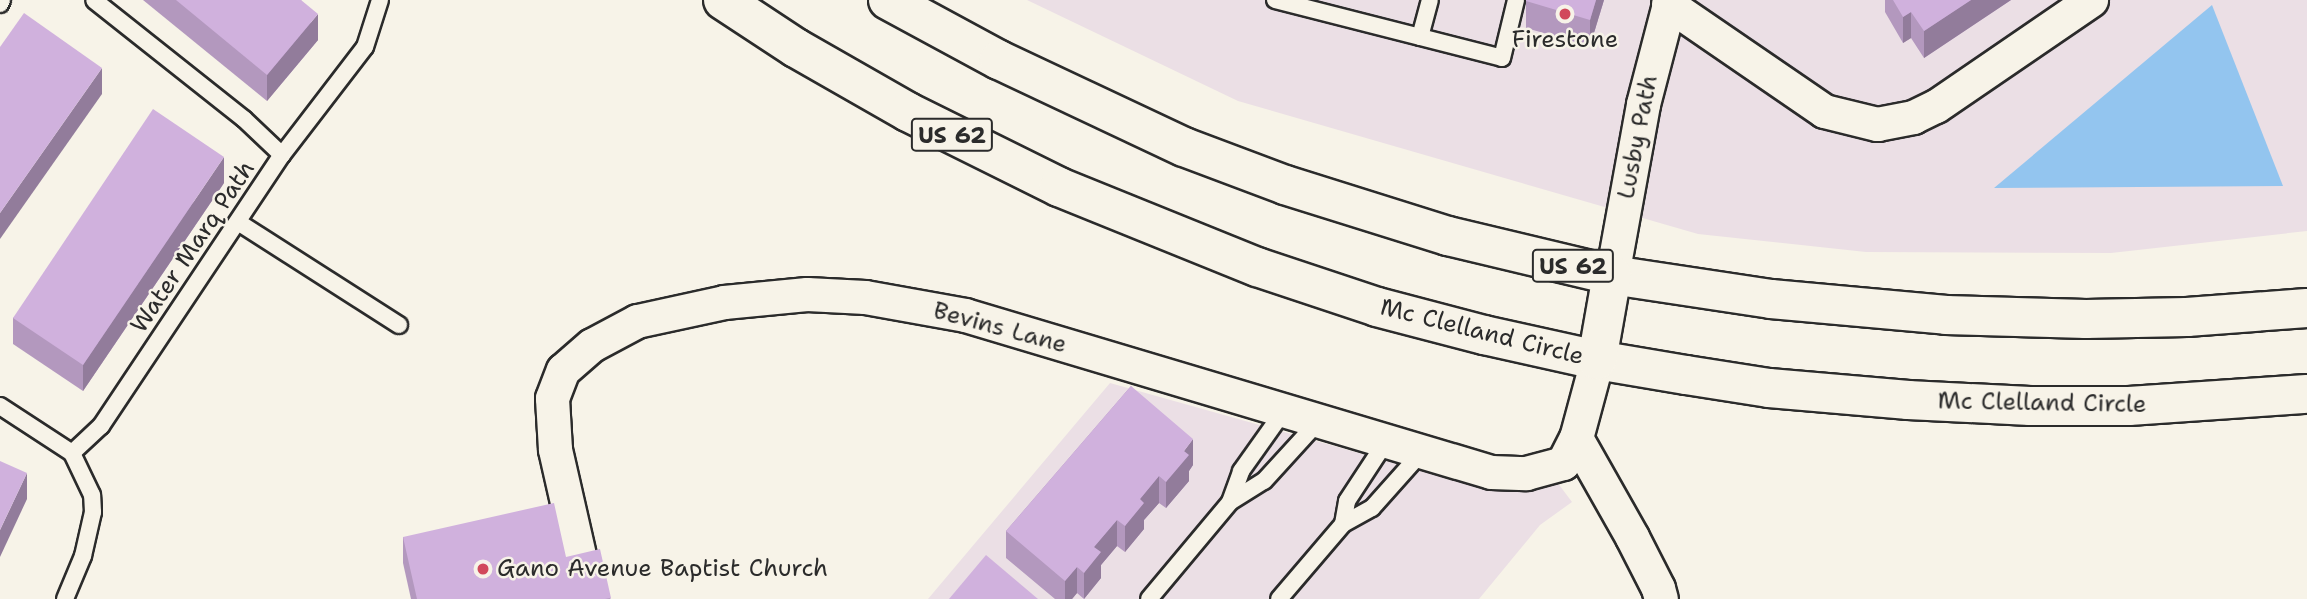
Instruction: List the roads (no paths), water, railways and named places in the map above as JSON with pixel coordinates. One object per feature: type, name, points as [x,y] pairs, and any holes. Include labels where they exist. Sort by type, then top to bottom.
[{"type":"highway","name":"Mc Clelland Circle","points":[[723,0],[818,61],[958,138],[1059,187],[1157,229],[1377,307],[1597,360],[1769,388],[1978,404],[2129,406],[2307,394]]},
{"type":"highway","name":"US 62","points":[[888,0],[999,61],[1195,151],[1285,185],[1448,236],[1612,275],[1690,289],[1946,315],[2086,319],[2187,317],[2307,308]]},
{"type":"highway","points":[[1597,360],[1612,275]]},
{"type":"street","points":[[1669,2],[1824,111],[1863,123],[1895,122],[1936,106],[2091,0]]},
{"type":"street","name":"Lusby Path","points":[[1612,275],[1643,104],[1669,2]]},
{"type":"street","name":"Bevins Lane","points":[[589,599],[555,449],[552,398],[563,370],[592,345],[637,321],[724,302],[807,294],[865,297],[965,315],[1385,443],[1491,472],[1526,473],[1563,463],[1576,438],[1597,360]]},
{"type":"street","points":[[1576,438],[1637,547],[1661,599]]},
{"type":"lane","name":"Water Marq Path","points":[[72,453],[101,426],[282,155],[244,120],[94,0]]},
{"type":"lane","points":[[282,155],[365,47],[380,0]]},
{"type":"lane","points":[[1275,0],[1502,58],[1516,0]]},
{"type":"lane","points":[[1420,37],[1430,0]]},
{"type":"lane","points":[[238,222],[399,325]]},
{"type":"lane","points":[[0,406],[72,453],[88,484],[93,512],[83,556],[65,599]]},
{"type":"lane","points":[[1230,502],[1241,471],[1283,412]]},
{"type":"lane","points":[[1149,599],[1230,502],[1264,481],[1317,422]]},
{"type":"lane","points":[[1343,524],[1347,501],[1385,443]]},
{"type":"lane","points":[[1279,599],[1343,524],[1372,508],[1421,453]]},
{"type":"water","points":[[2212,5],[2283,186],[1994,188]]},
{"type":"place","name":"Firestone","points":[[1565,14]]},
{"type":"place","name":"Gano Avenue Baptist Church","points":[[483,569]]}]
